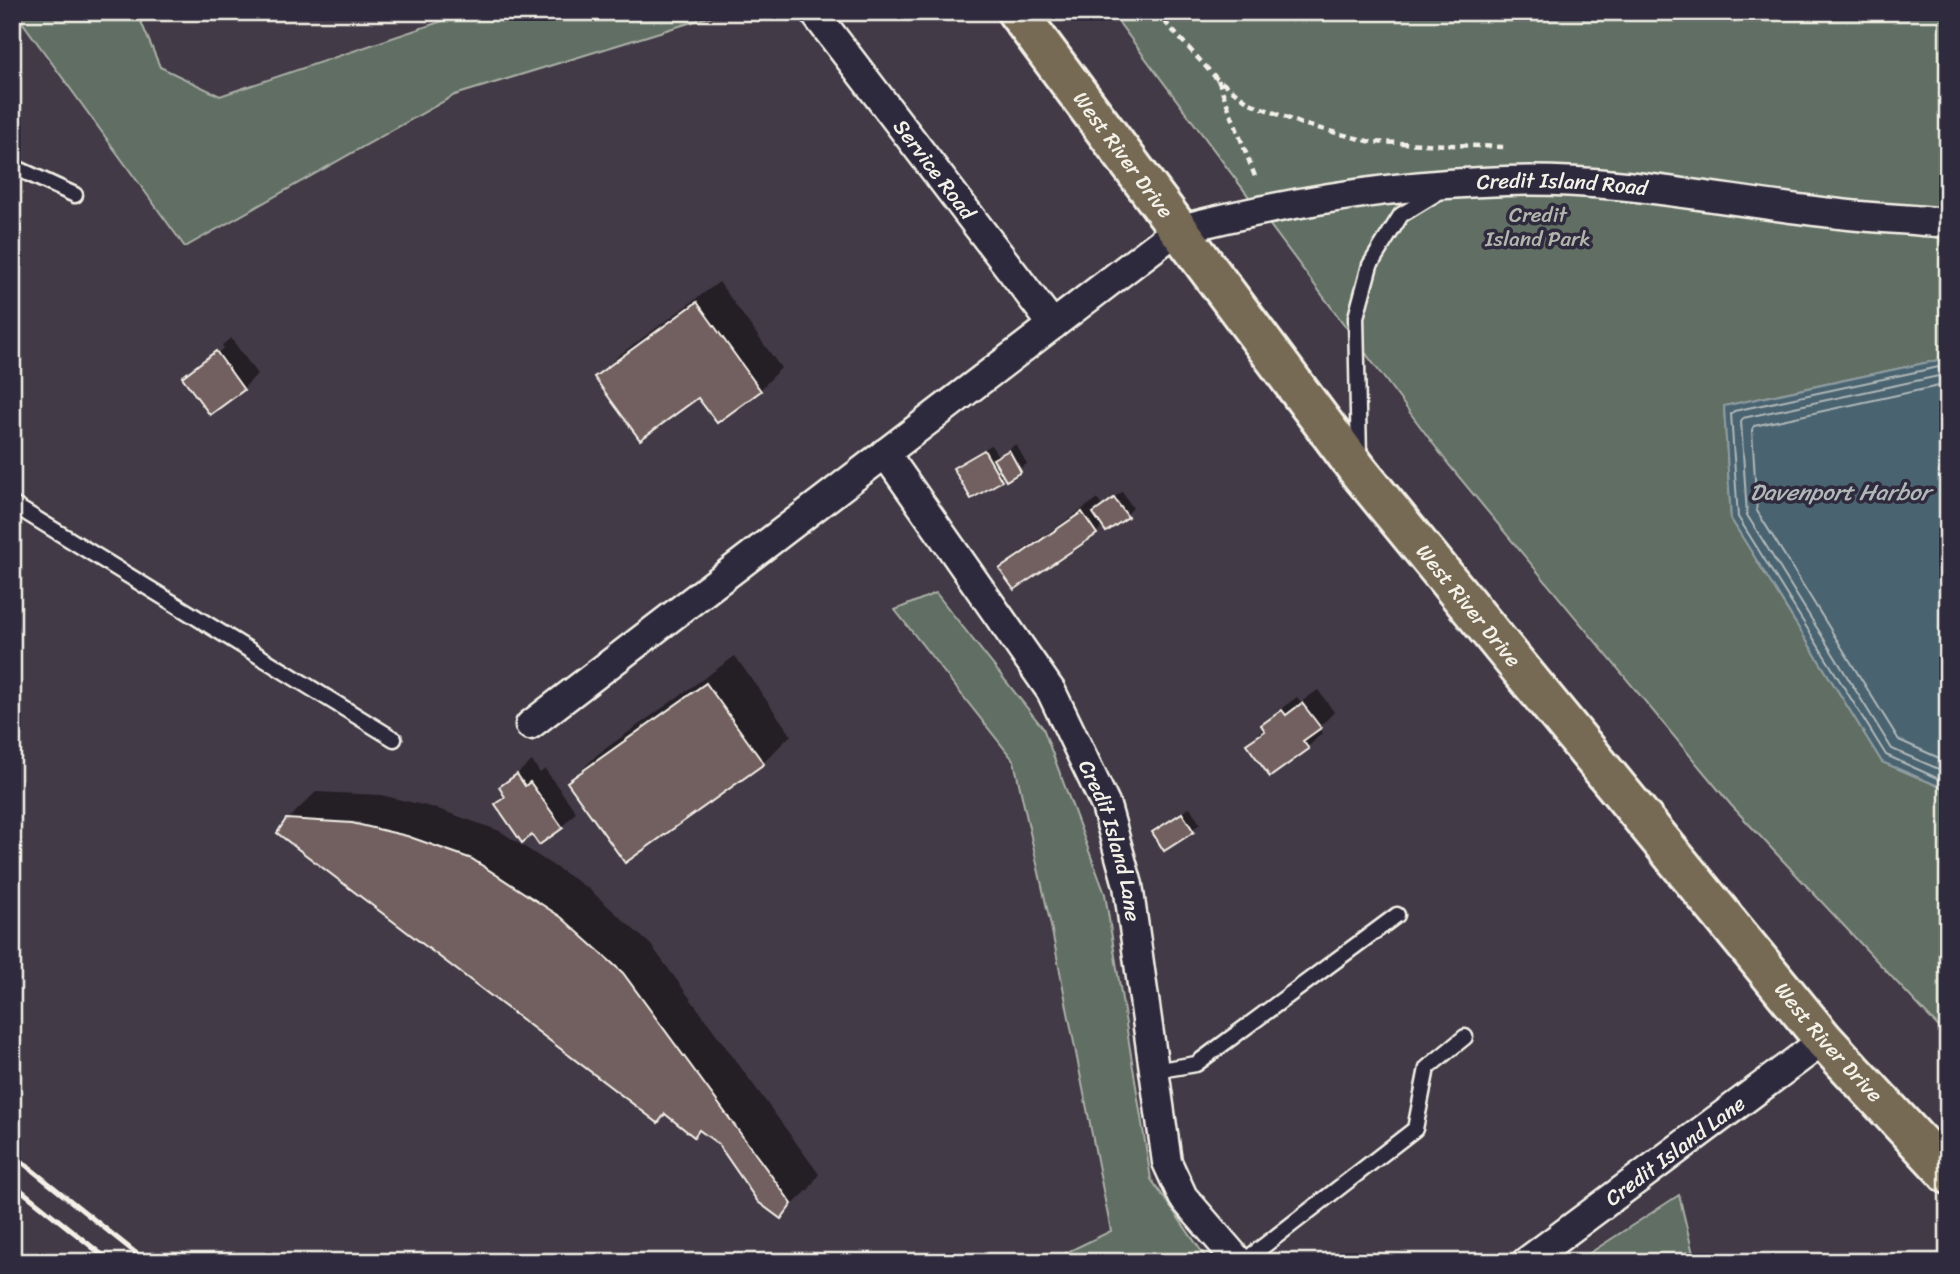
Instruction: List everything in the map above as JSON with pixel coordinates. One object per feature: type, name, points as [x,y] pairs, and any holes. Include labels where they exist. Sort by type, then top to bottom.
[{"type":"main road","name":"West River Drive","points":[[1017,12],[1360,473],[1824,1040],[1948,1174]]},
{"type":"street","name":"Service Road","points":[[814,12],[1053,325]]},
{"type":"street","name":"Credit Island Road","points":[[1177,230],[1266,207],[1452,184],[1507,180],[1602,184],[1710,194],[1832,213],[1948,223]]},
{"type":"street","points":[[530,725],[1177,230]]},
{"type":"street","name":"Credit Island Lane","points":[[885,453],[1051,691],[1106,806],[1128,885],[1167,1162],[1184,1197],[1241,1262]]},
{"type":"street","name":"Credit Island Lane","points":[[1526,1262],[1824,1040]]},
{"type":"lane","points":[[12,166],[75,195]]},
{"type":"lane","points":[[1360,473],[1356,317],[1370,265],[1401,215],[1452,184]]},
{"type":"lane","points":[[12,504],[394,739]]},
{"type":"lane","points":[[1154,1071],[1196,1064],[1397,915]]},
{"type":"lane","points":[[1241,1262],[1415,1129],[1427,1068],[1465,1037]]},
{"type":"path","points":[[1157,12],[1217,79],[1266,207]]},
{"type":"green space","points":[[15,12],[137,12],[160,67],[220,96],[469,12],[725,12],[455,95],[185,247]]},
{"type":"green space","name":"Credit Island Park","points":[[1111,12],[1948,12],[1948,358],[1724,406],[1731,519],[1882,762],[1948,790],[1948,1037],[1731,805],[1449,465]]},
{"type":"green space","points":[[936,593],[1043,728],[1105,894],[1151,1179],[1209,1262],[1047,1262],[1111,1231],[1051,926],[1014,761],[895,610]]},
{"type":"green space","points":[[1679,1195],[1695,1262],[1576,1262]]},
{"type":"water","name":"Davenport Harbor","points":[[1948,358],[1948,790],[1882,762],[1731,519],[1724,406]]},
{"type":"building","points":[[697,302],[761,391],[717,423],[698,398],[640,440],[594,377]]},
{"type":"building","points":[[216,351],[244,390],[210,415],[182,377]]},
{"type":"building","points":[[984,450],[1002,481],[971,499],[953,468]]},
{"type":"building","points":[[1009,450],[1021,472],[1006,481],[993,459]]},
{"type":"building","points":[[1114,498],[1128,517],[1106,532],[1093,513]]},
{"type":"building","points":[[1082,512],[1097,534],[1014,590],[999,569]]},
{"type":"building","points":[[706,683],[764,764],[625,863],[567,782]]},
{"type":"building","points":[[1302,703],[1321,728],[1303,741],[1309,749],[1270,777],[1246,744],[1265,731],[1261,725],[1282,710],[1286,715]]},
{"type":"building","points":[[517,774],[525,786],[530,782],[563,828],[539,845],[532,835],[522,843],[495,804],[505,797],[499,787]]},
{"type":"building","points":[[1182,813],[1194,832],[1164,851],[1152,832]]},
{"type":"building","points":[[286,819],[352,823],[407,836],[472,859],[561,917],[623,973],[792,1204],[781,1219],[758,1202],[718,1144],[699,1130],[694,1137],[665,1114],[658,1123],[277,833]]},
{"type":"railway","points":[[12,1154],[147,1262]]},
{"type":"railway","points":[[12,1183],[111,1262]]}]
